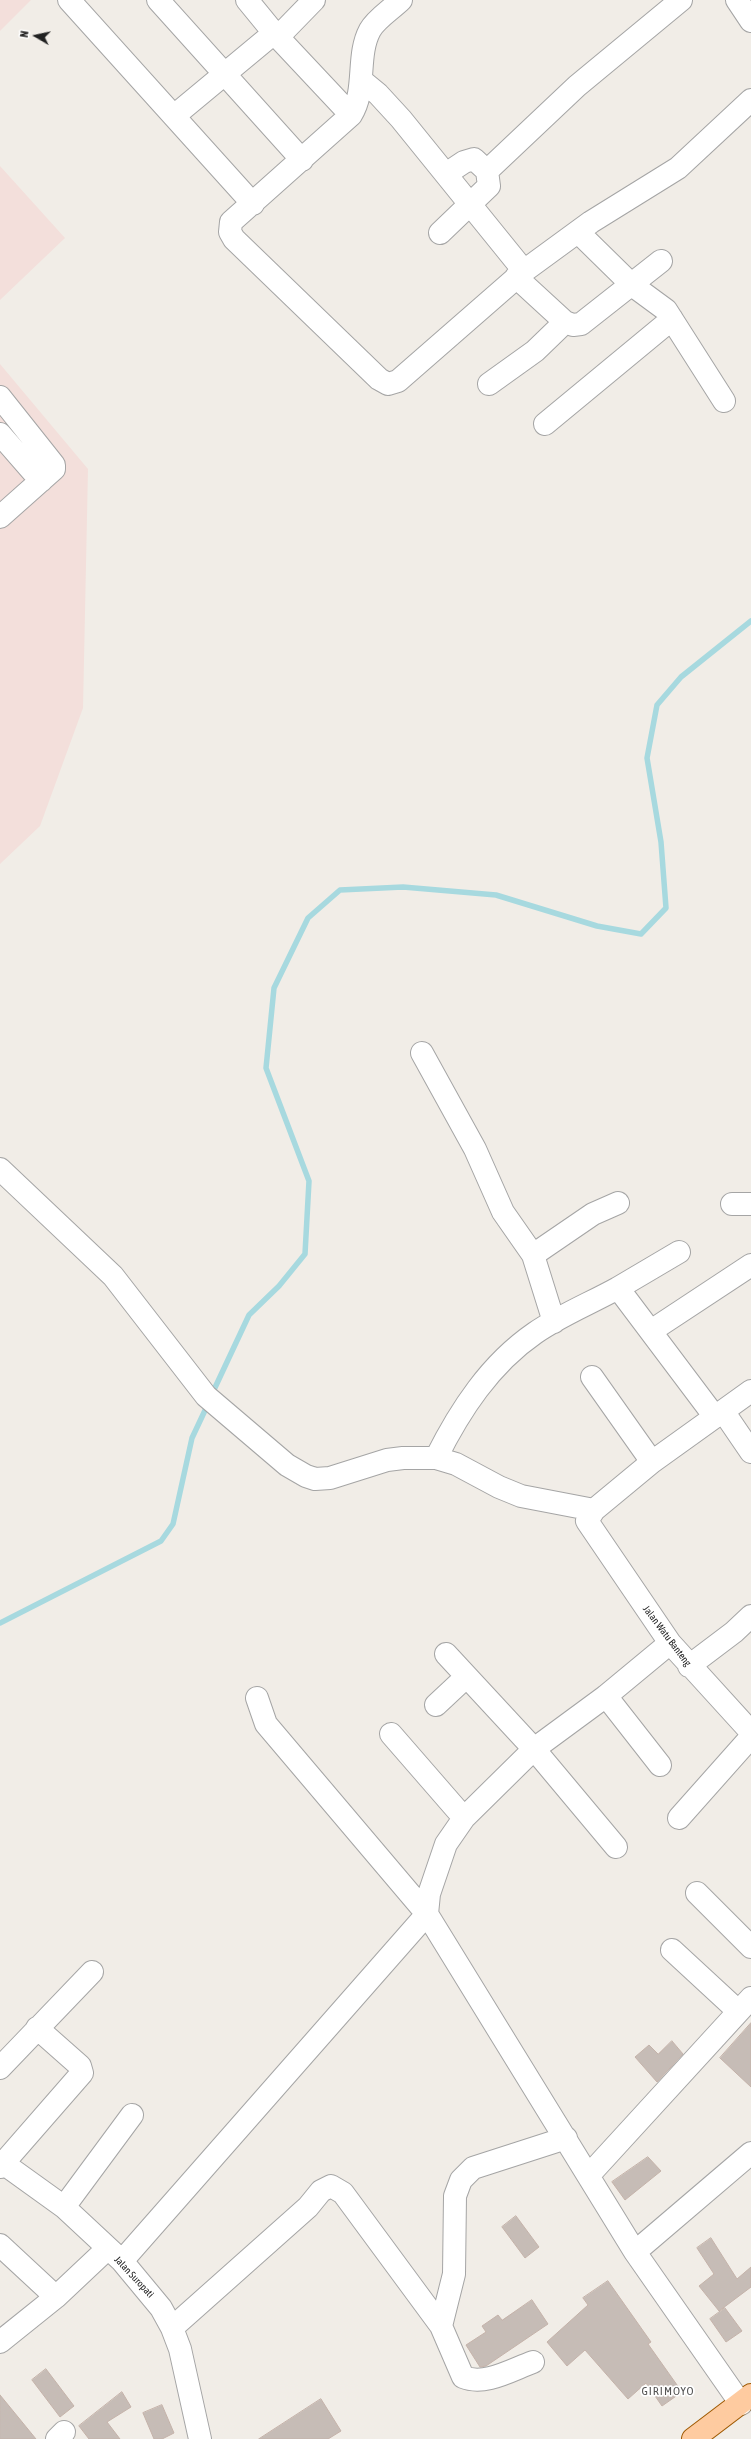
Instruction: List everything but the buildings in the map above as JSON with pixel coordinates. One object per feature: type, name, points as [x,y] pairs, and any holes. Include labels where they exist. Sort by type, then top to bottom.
[{"type":"main road","points":[[693,2439],[748,2405]]},
{"type":"street","points":[[69,0],[253,204]]},
{"type":"street","points":[[247,0],[276,35],[351,115]]},
{"type":"street","points":[[174,116],[224,73],[276,35],[314,0]]},
{"type":"street","points":[[401,0],[370,30],[365,47],[359,98],[351,115],[253,204],[231,222],[230,232],[234,239],[379,379],[388,384],[398,381],[520,274],[578,232],[678,168],[751,100]]},
{"type":"street","points":[[487,171],[577,86],[681,0]]},
{"type":"street","points":[[737,0],[751,21]]},
{"type":"street","points":[[165,2],[224,73],[302,160]]},
{"type":"street","points":[[361,80],[391,107],[470,204],[520,274],[566,322],[573,325],[581,324],[661,261]]},
{"type":"street","points":[[440,233],[489,186],[487,171],[474,159],[469,159],[446,174]]},
{"type":"street","points":[[578,232],[632,285],[666,310],[724,402]]},
{"type":"street","points":[[545,424],[672,319]]},
{"type":"street","points":[[489,384],[535,351],[566,322]]},
{"type":"street","points":[[0,397],[54,463],[54,469],[0,517]]},
{"type":"street","points":[[0,434],[41,481]]},
{"type":"street","points":[[422,1053],[476,1149],[503,1212],[533,1255],[554,1322]]},
{"type":"street","points":[[0,1169],[113,1276],[206,1396],[287,1466],[315,1479],[330,1478],[387,1460],[403,1458],[436,1458],[456,1464],[499,1487],[521,1496],[592,1521],[652,1462],[751,1391]]},
{"type":"street","points":[[533,1255],[593,1214],[618,1203]]},
{"type":"street","points":[[436,1458],[452,1425],[479,1385],[518,1345],[554,1322],[618,1288],[680,1252]]},
{"type":"street","points":[[651,1331],[751,1265]]},
{"type":"street","points":[[618,1288],[651,1331],[751,1452]]},
{"type":"street","points":[[592,1377],[652,1462]]},
{"type":"street","name":"Jalan Watu Banteng","points":[[592,1521],[670,1642],[689,1666],[751,1732]]},
{"type":"street","points":[[689,1666],[734,1632],[751,1616]]},
{"type":"street","points":[[0,2342],[56,2297],[114,2255],[427,1914],[429,1894],[446,1844],[464,1818],[534,1749],[606,1696],[670,1642]]},
{"type":"street","points":[[446,1654],[534,1749],[616,1847]]},
{"type":"street","points":[[436,1705],[466,1677]]},
{"type":"street","points":[[606,1696],[660,1765]]},
{"type":"street","points":[[257,1698],[266,1724],[427,1914],[635,2252],[748,2405]]},
{"type":"street","points":[[391,1734],[464,1818]]},
{"type":"street","points":[[679,1818],[751,1737]]},
{"type":"street","points":[[697,1893],[751,1947]]},
{"type":"street","points":[[589,2175],[745,2004],[672,1950]]},
{"type":"street","points":[[0,2068],[92,1972]]},
{"type":"street","points":[[1,2164],[82,2072],[80,2066],[37,2028]]},
{"type":"street","points":[[64,2207],[132,2115]]},
{"type":"street","points":[[441,2326],[454,2274],[455,2196],[461,2180],[473,2168],[566,2138]]},
{"type":"street","points":[[635,2252],[751,2153]]},
{"type":"street","name":"Jalan Suropati","points":[[1,2164],[64,2207],[143,2284],[161,2308],[172,2328],[180,2349],[200,2439]]},
{"type":"street","points":[[172,2328],[308,2207],[322,2191],[332,2186],[343,2193],[441,2326],[463,2376],[473,2381],[482,2380],[533,2362]]},
{"type":"street","points":[[0,2245],[56,2297]]},
{"type":"shaded area","points":[[0,0],[31,0],[0,31]]},
{"type":"shaded area","points":[[0,166],[65,238],[0,300]]},
{"type":"shaded area","points":[[0,364],[88,469],[83,708],[40,826],[0,864]]},
{"type":"waterway","points":[[212,1394],[249,1315],[279,1286],[305,1254],[309,1181],[266,1068],[274,988],[308,918],[340,890],[403,887],[496,895],[597,926],[641,934],[666,908],[661,842],[647,758],[657,705],[681,677],[751,621]]},
{"type":"waterway","points":[[0,1623],[161,1541],[173,1524],[192,1438],[208,1404]]},
{"type":"district","name":"GIRIMOYO","points":[[668,2391]]}]
